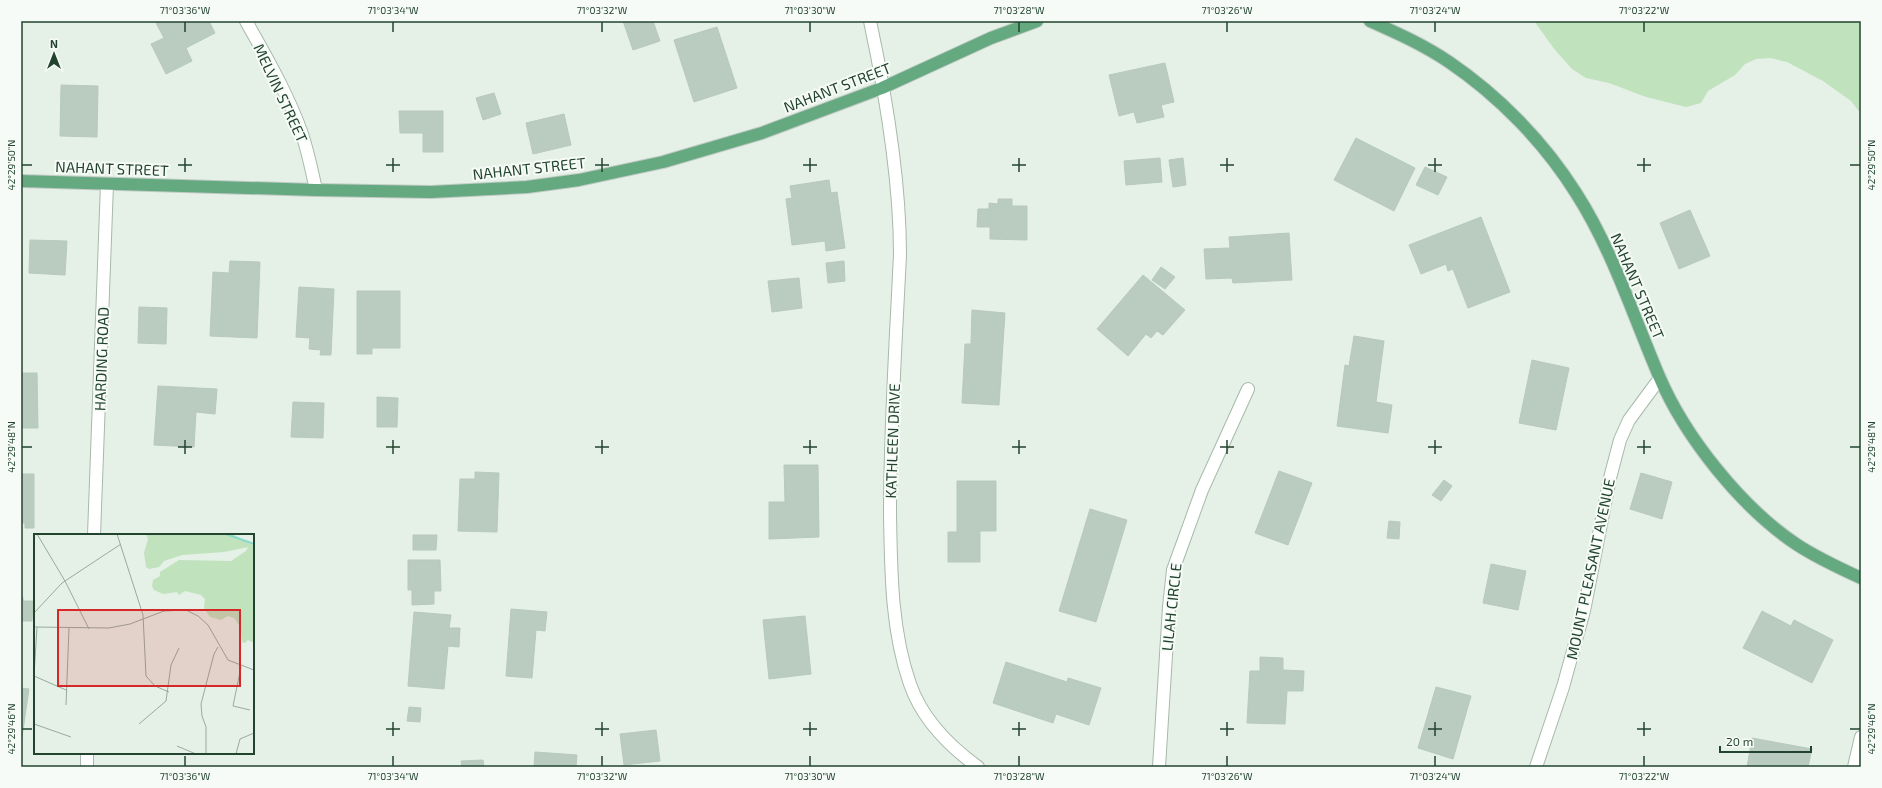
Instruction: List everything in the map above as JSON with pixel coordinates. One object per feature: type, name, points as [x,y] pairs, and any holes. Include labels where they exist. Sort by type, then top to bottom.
[{"type":"main road","name":"NAHANT STREET","points":[[21,181],[431,192],[527,187],[579,180],[632,170],[705,151],[762,133],[882,88],[991,38],[1037,21]]},
{"type":"main road","name":"NAHANT STREET","points":[[1370,21],[1404,36],[1448,61],[1485,90],[1520,122],[1551,157],[1577,194],[1592,222],[1605,248],[1660,378],[1695,442],[1726,480],[1757,511],[1795,543],[1831,564],[1861,578]]},
{"type":"street","name":"MELVIN STREET","points":[[246,21],[272,67],[301,132],[310,158],[316,190]]},
{"type":"street","name":"KATHLEEN DRIVE","points":[[870,21],[898,187],[900,222],[900,254],[890,450],[891,552],[898,632],[910,685],[929,720],[940,734],[978,767]]},
{"type":"street","name":"HARDING ROAD","points":[[94,534],[107,184]]},
{"type":"street","name":"MOUNT PLEASANT AVENUE","points":[[1536,767],[1563,687],[1584,611],[1610,478],[1620,440],[1629,420],[1660,378]]},
{"type":"street","name":"LILAH CIRCLE","points":[[1159,767],[1169,607],[1174,570],[1183,539],[1202,490],[1248,389]]},
{"type":"street","points":[[1854,767],[1861,737]]},
{"type":"street","points":[[87,754],[87,767]]},
{"type":"green space","points":[[1534,21],[1861,21],[1861,114],[1851,101],[1823,81],[1787,62],[1770,58],[1756,59],[1745,64],[1735,75],[1708,91],[1701,103],[1686,107],[1646,97],[1609,83],[1586,78],[1572,69],[1555,50]]},
{"type":"building","points":[[159,21],[209,21],[215,33],[186,48],[192,61],[166,74],[151,44],[164,38],[156,23]]},
{"type":"building","points":[[623,21],[653,21],[660,41],[633,50]]},
{"type":"building","points":[[717,27],[737,88],[694,102],[674,40]]},
{"type":"building","points":[[1165,63],[1174,102],[1161,105],[1164,117],[1137,123],[1134,112],[1119,116],[1109,75]]},
{"type":"building","points":[[61,85],[98,86],[97,137],[60,136]]},
{"type":"building","points":[[494,93],[501,114],[483,120],[476,98]]},
{"type":"building","points":[[399,111],[443,111],[443,152],[423,152],[423,133],[400,133]]},
{"type":"building","points":[[564,114],[571,145],[533,154],[526,123]]},
{"type":"building","points":[[1356,138],[1415,168],[1394,211],[1334,180]]},
{"type":"building","points":[[1160,158],[1162,182],[1126,185],[1124,161]]},
{"type":"building","points":[[1183,158],[1186,185],[1173,187],[1169,160]]},
{"type":"building","points":[[1425,167],[1447,177],[1438,195],[1416,185]]},
{"type":"building","points":[[829,180],[831,193],[837,192],[845,248],[826,251],[825,241],[792,245],[786,199],[792,198],[790,186]]},
{"type":"building","points":[[998,199],[1012,199],[1012,206],[1027,206],[1027,240],[990,239],[990,227],[977,227],[978,209],[989,209],[989,203],[998,204]]},
{"type":"building","points":[[1690,210],[1710,256],[1679,269],[1660,223]]},
{"type":"building","points":[[1481,217],[1510,292],[1468,308],[1453,269],[1448,271],[1446,264],[1421,274],[1409,245]]},
{"type":"building","points":[[1289,233],[1292,280],[1233,283],[1232,278],[1206,279],[1204,249],[1230,248],[1229,237]]},
{"type":"building","points":[[30,240],[67,241],[65,275],[29,273]]},
{"type":"building","points":[[230,261],[260,262],[257,338],[210,336],[213,272],[229,273]]},
{"type":"building","points":[[844,261],[845,281],[828,283],[826,263]]},
{"type":"building","points":[[1161,267],[1175,277],[1165,289],[1152,280]]},
{"type":"building","points":[[1143,275],[1185,310],[1163,335],[1157,331],[1151,338],[1146,334],[1128,356],[1097,329]]},
{"type":"building","points":[[799,278],[802,308],[772,312],[768,281]]},
{"type":"building","points":[[299,287],[334,289],[331,355],[320,355],[321,350],[309,349],[310,338],[296,337]]},
{"type":"building","points":[[357,291],[400,291],[400,348],[372,348],[372,354],[357,354]]},
{"type":"building","points":[[139,307],[167,308],[166,344],[138,343]]},
{"type":"building","points":[[972,310],[1005,313],[999,405],[962,403],[965,344],[971,344]]},
{"type":"building","points":[[1354,336],[1384,341],[1376,402],[1392,405],[1388,433],[1337,426],[1345,365],[1349,366]]},
{"type":"building","points":[[1532,360],[1569,368],[1556,430],[1519,423]]},
{"type":"building","points":[[21,373],[37,373],[38,428],[21,428]]},
{"type":"building","points":[[158,386],[217,389],[215,414],[196,412],[194,447],[154,445]]},
{"type":"building","points":[[377,397],[398,398],[397,427],[377,427]]},
{"type":"building","points":[[293,402],[324,403],[323,438],[291,437]]},
{"type":"building","points":[[784,465],[818,465],[819,537],[769,539],[769,502],[785,502]]},
{"type":"building","points":[[1279,471],[1312,483],[1288,545],[1255,533]]},
{"type":"building","points":[[475,472],[499,473],[497,532],[458,531],[460,479],[475,479]]},
{"type":"building","points":[[1641,473],[1672,482],[1662,519],[1630,509]]},
{"type":"building","points":[[21,474],[34,474],[34,528],[25,528],[25,523],[21,523]]},
{"type":"building","points":[[1444,480],[1452,486],[1441,501],[1432,495]]},
{"type":"building","points":[[957,481],[996,481],[996,531],[980,531],[980,562],[948,562],[948,532],[957,532]]},
{"type":"building","points":[[1090,509],[1127,520],[1096,622],[1059,611]]},
{"type":"building","points":[[1389,521],[1400,522],[1399,539],[1387,538]]},
{"type":"building","points":[[413,535],[437,535],[436,550],[413,550]]},
{"type":"building","points":[[408,560],[440,560],[441,591],[434,591],[434,604],[412,605],[412,590],[408,590]]},
{"type":"building","points":[[1491,564],[1526,571],[1518,610],[1483,603]]},
{"type":"building","points":[[21,597],[23,597],[23,601],[33,601],[32,621],[21,621]]},
{"type":"building","points":[[511,609],[547,612],[545,631],[536,630],[532,678],[506,676]]},
{"type":"building","points":[[1762,611],[1791,626],[1794,620],[1833,640],[1812,683],[1743,648]]},
{"type":"building","points":[[414,612],[451,615],[449,628],[460,628],[459,647],[448,646],[444,689],[408,686]]},
{"type":"building","points":[[805,616],[811,674],[769,679],[763,620]]},
{"type":"building","points":[[1260,657],[1283,658],[1283,670],[1304,671],[1303,691],[1287,691],[1285,724],[1247,723],[1250,671],[1260,671]]},
{"type":"building","points":[[1006,662],[1067,682],[1068,678],[1101,688],[1089,725],[1056,714],[1053,723],[993,703]]},
{"type":"building","points":[[1436,687],[1471,696],[1453,759],[1418,748]]},
{"type":"building","points":[[21,688],[29,689],[21,744]]},
{"type":"building","points":[[409,707],[421,708],[420,722],[407,721]]},
{"type":"building","points":[[656,730],[660,761],[624,765],[620,734]]},
{"type":"building","points":[[1752,738],[1812,749],[1808,767],[1747,767]]},
{"type":"building","points":[[535,752],[577,755],[576,767],[534,767]]},
{"type":"building","points":[[483,760],[484,767],[462,767],[461,761]]}]
